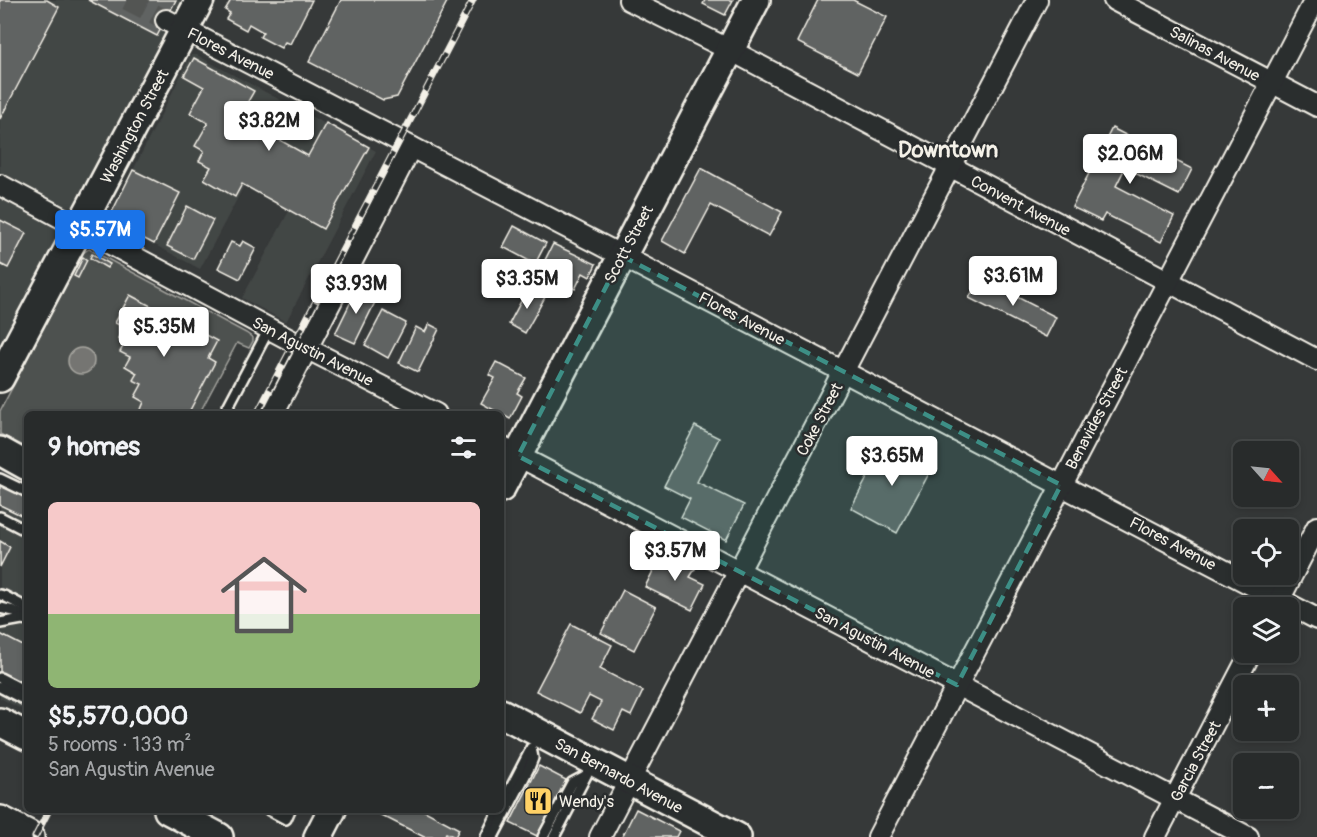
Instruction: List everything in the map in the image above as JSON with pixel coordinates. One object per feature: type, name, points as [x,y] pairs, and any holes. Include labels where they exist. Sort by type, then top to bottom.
[{"type":"highway","points":[[0,823],[27,837]]},
{"type":"main road","name":"Washington Street","points":[[0,378],[81,227],[175,24],[200,0]]},
{"type":"main road","name":"Scott Street","points":[[504,476],[510,451],[622,256],[756,0]]},
{"type":"main road","name":"San Bernardo Avenue","points":[[504,715],[535,740],[589,769],[629,781],[737,837]]},
{"type":"main road","points":[[0,722],[24,734]]},
{"type":"main road","points":[[174,813],[219,837]]},
{"type":"main road","points":[[318,837],[330,813]]},
{"type":"street","name":"Convent Avenue","points":[[629,0],[730,50],[1317,360]]},
{"type":"street","name":"Coke Street","points":[[600,837],[1037,0]]},
{"type":"street","name":"Salinas Avenue","points":[[1114,0],[1317,106]]},
{"type":"street","name":"Benavides Street","points":[[878,837],[1315,0]]},
{"type":"street","name":"Flores Avenue","points":[[175,24],[1061,485],[1266,597]]},
{"type":"street","points":[[275,411],[411,147]]},
{"type":"street","name":"San Agustin Avenue","points":[[0,185],[307,349],[430,411]]},
{"type":"street","name":"San Agustin Avenue","points":[[510,451],[1248,837]]},
{"type":"street","points":[[1280,597],[1317,527]]},
{"type":"street","name":"Flores Avenue","points":[[1299,612],[1317,619]]},
{"type":"street","name":"Garcia Street","points":[[1155,837],[1245,663]]},
{"type":"lane","points":[[227,411],[269,329]]},
{"type":"lane","points":[[9,472],[24,489]]},
{"type":"lane","points":[[13,511],[14,524]]},
{"type":"lane","points":[[0,517],[24,529]]},
{"type":"lane","points":[[0,596],[24,606]]},
{"type":"lane","points":[[0,608],[14,611],[24,617]]},
{"type":"lane","points":[[0,623],[24,619]]},
{"type":"lane","points":[[0,678],[24,690]]},
{"type":"lane","points":[[0,687],[24,699]]},
{"type":"lane","points":[[504,800],[535,740]]},
{"type":"lane","points":[[492,837],[529,768],[533,758],[535,740]]},
{"type":"lane","points":[[543,837],[572,783],[589,769]]},
{"type":"lane","points":[[554,837],[589,769]]},
{"type":"lane","points":[[275,813],[286,819],[289,813]]},
{"type":"lane","points":[[486,837],[498,813]]},
{"type":"highlighted area","points":[[622,256],[1061,485],[957,685],[518,456]]},
{"type":"shaded area","points":[[0,0],[200,0],[0,378]]},
{"type":"shaded area","points":[[191,55],[197,55],[376,151],[286,322],[242,298],[289,211],[244,186],[200,269],[116,224],[112,212]]},
{"type":"shaded area","points":[[89,249],[246,333],[253,338],[253,341],[249,348],[237,343],[201,411],[24,411],[24,446],[0,434],[0,411],[83,253]]},
{"type":"shaded area","points":[[81,348],[90,352],[94,361],[90,370],[81,374],[72,370],[68,361],[72,352]]},
{"type":"shaded area","points":[[0,475],[24,487],[24,710],[0,698]]},
{"type":"building","points":[[0,0],[47,0],[59,7],[0,119]]},
{"type":"building","points":[[88,0],[176,0],[157,36]]},
{"type":"building","points":[[231,0],[312,0],[290,44],[285,42],[281,48],[260,37],[263,32],[249,24],[246,30],[226,19],[230,13],[225,10]]},
{"type":"building","points":[[341,0],[448,0],[397,97],[383,100],[309,62]]},
{"type":"building","points":[[705,0],[733,0],[725,15],[703,4]]},
{"type":"building","points":[[818,0],[853,0],[887,17],[858,73],[797,42]]},
{"type":"building","points":[[194,58],[254,91],[242,112],[272,128],[269,134],[308,156],[326,123],[369,147],[323,229],[242,184],[235,197],[204,179],[211,167],[199,161],[204,151],[195,146],[208,123],[190,113],[204,87],[184,76]]},
{"type":"building","points":[[1112,128],[1192,169],[1179,195],[1125,168],[1116,186],[1174,216],[1161,242],[1105,214],[1101,221],[1072,207]]},
{"type":"building","points":[[701,168],[782,212],[769,236],[711,205],[685,254],[662,241]]},
{"type":"building","points":[[133,170],[180,193],[154,244],[116,224],[112,212]]},
{"type":"building","points":[[187,206],[213,220],[193,259],[167,246]]},
{"type":"building","points":[[0,220],[26,233],[8,268],[0,264]]},
{"type":"building","points":[[514,226],[546,243],[535,264],[503,247]]},
{"type":"building","points":[[243,241],[256,248],[240,279],[218,268],[231,242],[240,246]]},
{"type":"building","points":[[553,244],[596,264],[590,277],[583,273],[575,289],[539,272]]},
{"type":"building","points":[[92,254],[110,264],[107,268],[90,258]]},
{"type":"building","points":[[83,257],[87,260],[78,278],[74,276]]},
{"type":"building","points":[[980,278],[1056,317],[1046,337],[969,298]]},
{"type":"building","points":[[358,287],[378,296],[355,343],[335,334]]},
{"type":"building","points":[[528,288],[545,297],[525,333],[509,324]]},
{"type":"building","points":[[130,295],[217,341],[208,358],[215,362],[190,411],[140,411],[144,402],[135,397],[142,384],[133,380],[137,373],[125,366],[130,357],[120,352],[126,341],[118,338],[124,327],[115,323]]},
{"type":"building","points":[[383,311],[406,323],[388,358],[365,345]]},
{"type":"building","points":[[429,324],[439,329],[418,372],[399,363],[416,327],[425,332]]},
{"type":"building","points":[[496,362],[526,378],[517,393],[522,396],[510,419],[504,416],[504,411],[496,411],[481,403],[495,378],[489,375]]},
{"type":"building","points":[[695,426],[719,438],[697,482],[744,505],[726,540],[681,517],[690,499],[664,486]]},
{"type":"building","points":[[887,441],[933,466],[897,533],[851,508]]},
{"type":"building","points":[[0,485],[24,497],[24,517],[0,505]]},
{"type":"building","points":[[0,541],[10,547],[0,567]]},
{"type":"building","points":[[662,553],[695,569],[690,577],[705,584],[692,610],[645,587]]},
{"type":"building","points":[[623,590],[656,607],[634,650],[601,633]]},
{"type":"building","points":[[571,624],[612,645],[600,669],[643,691],[631,716],[623,712],[614,730],[592,719],[601,702],[589,696],[580,713],[536,691]]},
{"type":"building","points":[[0,634],[24,646],[24,686],[0,674]]},
{"type":"building","name":"Wendy's","points":[[539,766],[566,780],[537,836],[510,823]]},
{"type":"building","points":[[636,809],[679,831],[676,837],[622,837]]},
{"type":"building","points":[[377,813],[429,813],[459,829],[455,837],[446,833],[444,837],[424,837]]},
{"type":"tunnel","points":[[127,0],[166,20]]},
{"type":"railway","points":[[259,411],[473,0]]},
{"type":"railway","points":[[35,837],[47,813]]},
{"type":"place","name":"Wendy's","points":[[538,801]]},
{"type":"district","name":"Downtown","points":[[948,149]]}]
